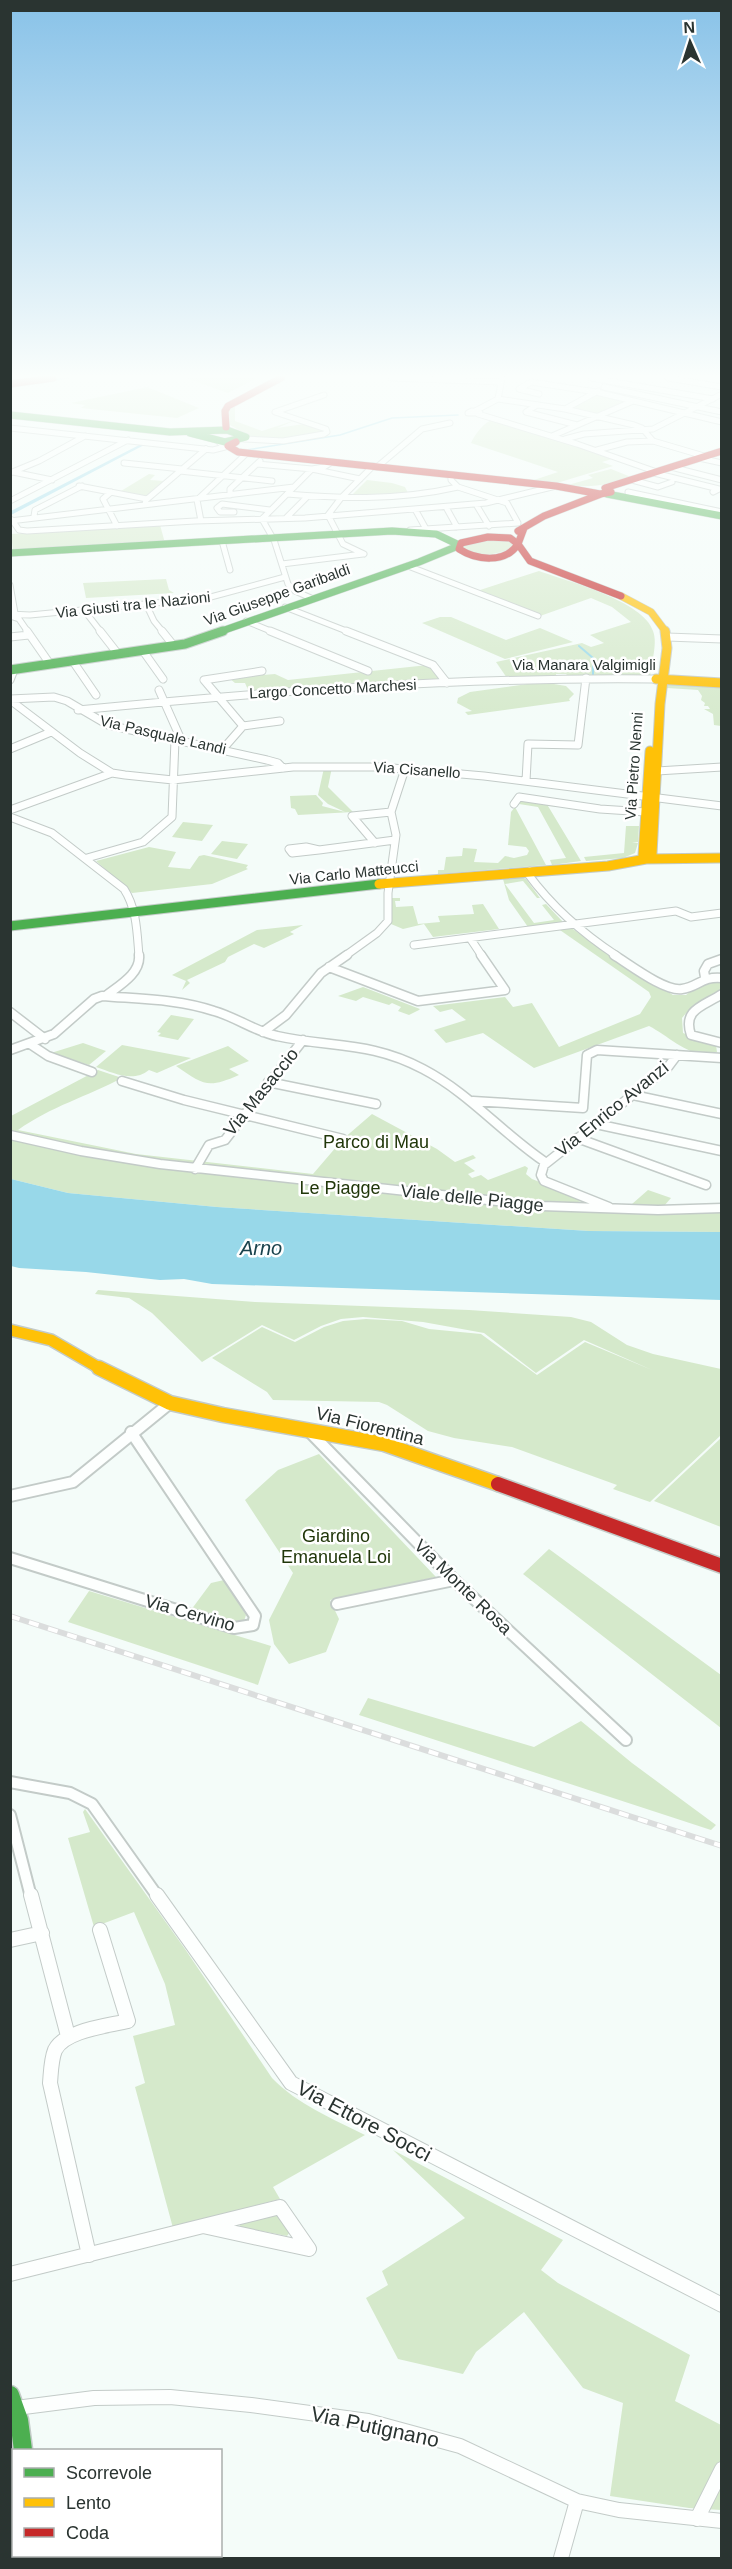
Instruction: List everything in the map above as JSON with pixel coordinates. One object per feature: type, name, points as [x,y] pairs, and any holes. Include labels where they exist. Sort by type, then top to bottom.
[{"type":"main road","name":"Via Giuseppe Garibaldi","points":[[12,674],[72,660],[174,646],[413,564],[473,539],[496,537],[591,498]]},
{"type":"main road","points":[[639,498],[705,513],[721,514]]},
{"type":"main road","points":[[483,557],[510,552],[518,544],[519,526]]},
{"type":"main road","points":[[10,553],[399,531],[441,535],[459,545],[463,554],[528,564],[621,599],[642,611],[654,623],[659,634],[658,680]]},
{"type":"main road","points":[[496,537],[512,538],[525,556],[532,561],[628,598],[659,619],[667,637],[658,680]]},
{"type":"main road","name":"Via Giuseppe Garibaldi","points":[[413,564],[446,558],[483,557]]},
{"type":"main road","name":"Via Manara Valgimigli","points":[[658,680],[722,683]]},
{"type":"main road","name":"Via Pietro Nenni","points":[[648,856],[645,812],[651,798],[657,771],[658,680]]},
{"type":"main road","name":"Via Pietro Nenni","points":[[648,856],[658,680]]},
{"type":"main road","name":"Via Carlo Matteucci","points":[[10,926],[390,883],[578,866],[616,865],[648,856],[722,857]]},
{"type":"main road","name":"Via Fiorentina","points":[[10,1330],[56,1342],[109,1374],[170,1402],[223,1415],[367,1440],[415,1454],[722,1566]]},
{"type":"main road","points":[[13,2401],[23,2449]]},
{"type":"street","points":[[34,513],[60,498]]},
{"type":"street","points":[[105,498],[103,500],[117,526]]},
{"type":"street","points":[[134,498],[146,501]]},
{"type":"street","points":[[146,501],[150,498]]},
{"type":"street","points":[[187,498],[146,501],[108,508],[34,513],[11,520],[21,531],[342,515],[415,510],[513,498]]},
{"type":"street","points":[[198,498],[196,501],[201,521]]},
{"type":"street","points":[[228,498],[217,508],[220,512],[234,512]]},
{"type":"street","points":[[249,507],[258,498]]},
{"type":"street","points":[[262,520],[283,498]]},
{"type":"street","points":[[286,518],[305,498]]},
{"type":"street","points":[[330,515],[341,498],[349,498]]},
{"type":"street","points":[[409,498],[426,529]]},
{"type":"street","points":[[399,531],[519,526],[502,500],[495,498]]},
{"type":"street","points":[[262,520],[447,509],[477,506],[513,498]]},
{"type":"street","points":[[643,498],[721,514]]},
{"type":"street","points":[[222,504],[270,510]]},
{"type":"street","points":[[477,506],[489,526]]},
{"type":"street","points":[[447,509],[457,527]]},
{"type":"street","points":[[282,564],[364,554],[343,544],[330,515]]},
{"type":"street","points":[[262,520],[272,538],[285,577],[294,591],[311,598]]},
{"type":"street","points":[[222,541],[231,570]]},
{"type":"street","points":[[413,564],[538,616]]},
{"type":"street","name":"Via Giusti tra le Nazioni","points":[[12,616],[211,597],[285,577]]},
{"type":"street","points":[[10,585],[12,616],[19,620],[50,664]]},
{"type":"street","points":[[146,604],[154,621],[174,646]]},
{"type":"street","points":[[285,607],[433,665],[447,683]]},
{"type":"street","points":[[84,610],[118,654]]},
{"type":"street","points":[[19,620],[30,615]]},
{"type":"street","points":[[246,621],[368,670]]},
{"type":"street","points":[[10,638],[29,635]]},
{"type":"street","points":[[667,637],[722,639]]},
{"type":"street","points":[[143,651],[164,679]]},
{"type":"street","points":[[72,660],[96,695]]},
{"type":"street","points":[[243,726],[204,680],[262,671]]},
{"type":"street","points":[[526,781],[527,745],[531,743],[578,745],[586,678]]},
{"type":"street","name":"Via Manara Valgimigli","points":[[447,683],[586,678],[658,680]]},
{"type":"street","name":"Largo Concetto Marchesi","points":[[78,710],[219,697],[447,683]]},
{"type":"street","points":[[87,858],[143,842],[171,817],[175,740],[179,735],[159,690]]},
{"type":"street","name":"Via Pasquale Landi","points":[[10,700],[37,696],[61,699],[92,718],[113,726],[271,760],[283,768]]},
{"type":"street","points":[[10,700],[51,732],[112,773]]},
{"type":"street","points":[[222,750],[243,726],[280,721]]},
{"type":"street","points":[[10,749],[51,732]]},
{"type":"street","name":"Via Cisanello","points":[[112,773],[173,780],[283,768],[333,766],[405,769],[526,781],[722,806]]},
{"type":"street","points":[[657,771],[722,767]]},
{"type":"street","points":[[263,1032],[286,1015],[321,973],[377,933],[388,921],[395,840],[391,812],[405,769]]},
{"type":"street","points":[[10,810],[112,773]]},
{"type":"street","points":[[514,804],[519,797],[600,809],[645,812]]},
{"type":"street","points":[[375,843],[352,816],[391,812]]},
{"type":"street","points":[[10,817],[46,830],[87,858],[124,888],[129,895],[134,912],[140,964],[131,976],[107,995],[94,999],[60,1030],[45,1039],[10,1050]]},
{"type":"street","points":[[319,850],[395,840]]},
{"type":"street","points":[[530,871],[528,874],[548,902],[572,924],[600,945],[673,991],[683,991],[705,977],[722,978]]},
{"type":"street","points":[[414,945],[676,910],[691,917],[722,913]]},
{"type":"street","points":[[329,967],[417,1001],[505,990],[470,938]]},
{"type":"street","points":[[705,977],[706,966],[722,959]]},
{"type":"street","points":[[473,1101],[581,1109],[584,1106],[587,1055],[601,1049],[721,1058],[721,1043],[690,1033],[690,1014],[722,994]]},
{"type":"street","points":[[107,995],[201,1007],[263,1032],[303,1040],[353,1045],[391,1054],[423,1069],[473,1101],[520,1145],[545,1162],[541,1175],[545,1182],[617,1210]]},
{"type":"street","points":[[707,1004],[722,1004]]},
{"type":"street","points":[[10,1012],[45,1039]]},
{"type":"street","name":"Via Masaccio","points":[[195,1169],[209,1144],[225,1140],[303,1040]]},
{"type":"street","points":[[30,1044],[48,1056],[92,1072]]},
{"type":"street","name":"Via Enrico Avanzi","points":[[545,1162],[668,1067],[676,1055]]},
{"type":"street","points":[[122,1081],[343,1139]]},
{"type":"street","points":[[268,1082],[376,1104]]},
{"type":"street","points":[[633,1095],[722,1114]]},
{"type":"street","points":[[596,1124],[722,1151]]},
{"type":"street","name":"Viale delle Piagge","points":[[10,1135],[92,1153],[195,1169],[542,1206],[617,1210],[722,1208]]},
{"type":"street","points":[[577,1138],[706,1185]]},
{"type":"street","points":[[10,1496],[73,1482],[170,1402]]},
{"type":"street","name":"Via Monte Rosa","points":[[307,1428],[454,1580],[626,1740]]},
{"type":"street","name":"Via Cervino","points":[[10,1558],[234,1628],[253,1625],[255,1616],[131,1432]]},
{"type":"street","points":[[337,1604],[454,1580]]},
{"type":"street","name":"Via Ettore Socci","points":[[10,1782],[70,1793],[92,1804],[291,2083],[722,2305]]},
{"type":"street","points":[[10,1815],[68,2036]]},
{"type":"street","points":[[89,2255],[50,2083],[53,2054],[68,2036],[128,2021],[100,1930]]},
{"type":"street","points":[[10,1940],[42,1933]]},
{"type":"street","points":[[10,2274],[89,2255],[202,2226],[280,2207],[309,2249],[202,2226]]},
{"type":"street","name":"Via Putignano","points":[[13,2401],[170,2397],[251,2405],[368,2421],[460,2446],[577,2501],[619,2510],[722,2521]]},
{"type":"street","points":[[697,2519],[722,2469]]},
{"type":"street","points":[[561,2559],[577,2501]]},
{"type":"green space","points":[[160,525],[165,543],[13,551],[11,534]]},
{"type":"green space","points":[[507,539],[514,544],[512,548],[499,553],[482,555],[463,550],[463,545],[470,541]]},
{"type":"green space","points":[[539,571],[585,586],[620,601],[647,620],[653,631],[655,642],[650,677],[556,674],[556,676],[507,678],[496,662],[582,643],[591,647],[604,643],[590,635],[631,622],[612,607],[591,598],[540,616],[477,591]]},
{"type":"green space","points":[[166,579],[169,590],[174,593],[86,598],[83,583]]},
{"type":"green space","points":[[440,617],[451,617],[506,640],[540,628],[573,642],[505,659],[422,623]]},
{"type":"green space","points":[[428,665],[441,681],[249,692],[245,683],[235,683],[229,678],[275,674],[288,680]]},
{"type":"green space","points":[[542,682],[566,686],[574,694],[569,699],[570,701],[468,715],[465,712],[472,711],[457,703],[458,698],[470,692]]},
{"type":"green space","points":[[668,682],[719,685],[722,688],[721,726],[714,725],[713,714],[704,709],[710,709],[704,706],[705,703],[701,700],[702,696],[698,690],[667,688]]},
{"type":"green space","points":[[332,767],[328,787],[353,812],[298,815],[295,809],[291,808],[290,796],[316,795],[323,803],[322,806],[345,812],[328,804],[318,795],[324,768]]},
{"type":"green space","points":[[521,800],[568,807],[548,806],[581,861],[552,865],[550,860],[566,858],[538,807],[519,804]]},
{"type":"green space","points":[[515,807],[546,865],[438,874],[438,870],[444,870],[446,857],[462,856],[463,848],[477,849],[474,862],[498,863],[505,856],[514,858],[527,855],[529,851],[526,847],[508,845],[511,812]]},
{"type":"green space","points":[[183,822],[213,825],[202,841],[172,837]]},
{"type":"green space","points":[[626,826],[639,826],[638,842],[632,842],[638,843],[635,853],[623,858],[586,861],[584,857],[624,853]]},
{"type":"green space","points":[[222,841],[248,844],[237,859],[211,854]]},
{"type":"green space","points":[[149,847],[176,852],[168,867],[190,869],[199,856],[204,855],[248,865],[246,868],[248,869],[212,884],[132,893],[96,861]]},
{"type":"green space","points":[[521,877],[526,879],[540,898],[537,898],[523,881],[505,884],[534,923],[554,920],[542,905],[546,904],[564,923],[528,927],[509,900],[503,879],[486,879]]},
{"type":"green space","points":[[392,898],[400,898],[400,901],[395,901],[396,907],[413,906],[418,924],[440,922],[438,916],[474,914],[472,905],[483,904],[499,929],[433,937],[424,924],[403,929],[391,924]]},
{"type":"green space","points":[[303,925],[290,932],[294,934],[264,948],[254,944],[228,957],[225,962],[187,980],[190,983],[182,990],[186,981],[172,975],[257,930]]},
{"type":"green space","points":[[570,927],[615,959],[673,995],[686,995],[703,982],[721,982],[721,990],[690,1010],[682,1018],[683,1033],[716,1045],[717,1052],[708,1054],[690,1051],[649,1026],[534,1068],[483,1033],[446,1043],[434,1030],[466,1020],[452,1009],[440,1012],[433,1006],[505,997],[513,1007],[532,1003],[559,1047],[640,1014],[651,997],[649,992],[557,928]]},
{"type":"green space","points":[[363,987],[420,1009],[409,1015],[398,1011],[401,1007],[392,1003],[389,1005],[363,997],[356,1001],[338,996]]},
{"type":"green space","points":[[171,1015],[194,1019],[178,1040],[158,1036],[161,1033],[157,1032]]},
{"type":"green space","points":[[83,1043],[106,1051],[89,1065],[51,1053]]},
{"type":"green space","points":[[122,1045],[191,1058],[157,1073],[149,1070],[136,1076],[123,1076],[96,1067]]},
{"type":"green space","points":[[228,1046],[249,1061],[229,1069],[239,1075],[220,1082],[206,1083],[176,1066]]},
{"type":"green space","name":"Le Piagge","points":[[98,1070],[122,1078],[56,1108],[18,1130],[136,1154],[313,1174],[343,1139],[372,1114],[437,1149],[455,1162],[473,1155],[476,1158],[464,1163],[475,1171],[468,1174],[472,1178],[481,1175],[488,1180],[525,1166],[528,1168],[526,1174],[532,1179],[580,1198],[583,1201],[578,1202],[578,1208],[617,1210],[619,1204],[632,1204],[648,1190],[671,1198],[664,1206],[721,1203],[721,1232],[589,1231],[217,1207],[68,1193],[11,1179],[11,1116]]},
{"type":"green space","points":[[98,1290],[255,1302],[469,1310],[571,1317],[591,1322],[627,1345],[653,1354],[721,1369],[721,1435],[650,1502],[613,1489],[617,1485],[512,1447],[454,1438],[428,1431],[379,1402],[273,1400],[267,1392],[212,1358],[262,1327],[295,1342],[324,1327],[343,1321],[366,1319],[402,1321],[429,1329],[481,1334],[537,1375],[585,1342],[652,1370],[584,1340],[536,1373],[484,1333],[423,1322],[363,1317],[341,1319],[294,1340],[262,1325],[202,1362],[152,1313],[129,1298],[95,1294]]},
{"type":"green space","points":[[721,1438],[721,1527],[654,1501]]},
{"type":"green space","name":"Giardino Emanuela Loi","points":[[319,1454],[436,1577],[330,1600],[339,1619],[326,1652],[289,1664],[274,1644],[269,1620],[293,1573],[245,1500],[278,1470]]},
{"type":"green space","points":[[549,1549],[721,1675],[721,1728],[523,1574]]},
{"type":"green space","points":[[224,1580],[246,1615],[244,1621],[234,1623],[191,1610],[211,1583]]},
{"type":"green space","points":[[89,1591],[271,1646],[258,1685],[68,1622]]},
{"type":"green space","points":[[368,1698],[534,1747],[581,1721],[632,1763],[716,1825],[711,1830],[359,1715]]},
{"type":"green space","points":[[85,1809],[185,1949],[272,2078],[304,2103],[365,2135],[273,2187],[280,2199],[173,2228],[135,2087],[145,2083],[133,2036],[175,2025],[165,1984],[134,1912],[94,1927],[68,1838],[90,1832],[83,1812]]},
{"type":"green space","points":[[393,2150],[563,2240],[541,2270],[558,2283],[690,2355],[675,2401],[721,2425],[721,2510],[689,2508],[610,2496],[623,2403],[583,2388],[524,2312],[476,2352],[463,2374],[398,2359],[366,2298],[388,2285],[382,2271],[465,2218]]},
{"type":"green space","points":[[276,2215],[290,2232],[287,2236],[241,2227],[239,2224]]},
{"type":"water","points":[[36,498],[44,498],[11,515],[11,511]]},
{"type":"water","name":"Arno","points":[[11,1179],[68,1193],[217,1207],[589,1231],[721,1232],[721,1300],[212,1284],[184,1279],[160,1280],[19,1268],[11,1266]]},
{"type":"waterway","points":[[579,646],[593,658],[593,676]]},
{"type":"railway","points":[[10,1616],[722,1846]]},
{"type":"traffic: fast","points":[[627,498],[722,516]]},
{"type":"traffic: fast","points":[[10,553],[392,531],[436,534],[459,545]]},
{"type":"traffic: fast","points":[[10,670],[185,644],[419,562],[458,546]]},
{"type":"traffic: fast","points":[[10,926],[379,884]]},
{"type":"traffic: fast","points":[[10,2395],[19,2420],[23,2449]]},
{"type":"traffic: slow","points":[[621,596],[651,612],[661,622],[667,640],[660,704],[652,854]]},
{"type":"traffic: slow","points":[[656,679],[722,683]]},
{"type":"traffic: slow","points":[[643,855],[650,751]]},
{"type":"traffic: slow","points":[[379,884],[608,866],[646,859],[722,858]]},
{"type":"traffic: slow","points":[[10,1330],[51,1340],[109,1374],[170,1403],[223,1415],[384,1444],[498,1484]]},
{"type":"traffic: slow","points":[[10,2513],[12,2508]]},
{"type":"traffic: jam","points":[[518,531],[544,516],[591,498]]},
{"type":"traffic: jam","points":[[524,528],[519,543],[518,545],[516,548],[502,556],[479,557],[459,549],[461,543],[473,540],[488,537],[510,538],[515,541],[517,543],[519,545],[530,561],[621,596]]},
{"type":"traffic: jam","points":[[498,1484],[722,1566]]},
{"type":"park label","name":"Parco di Mau","points":[[376,1142]]}]
